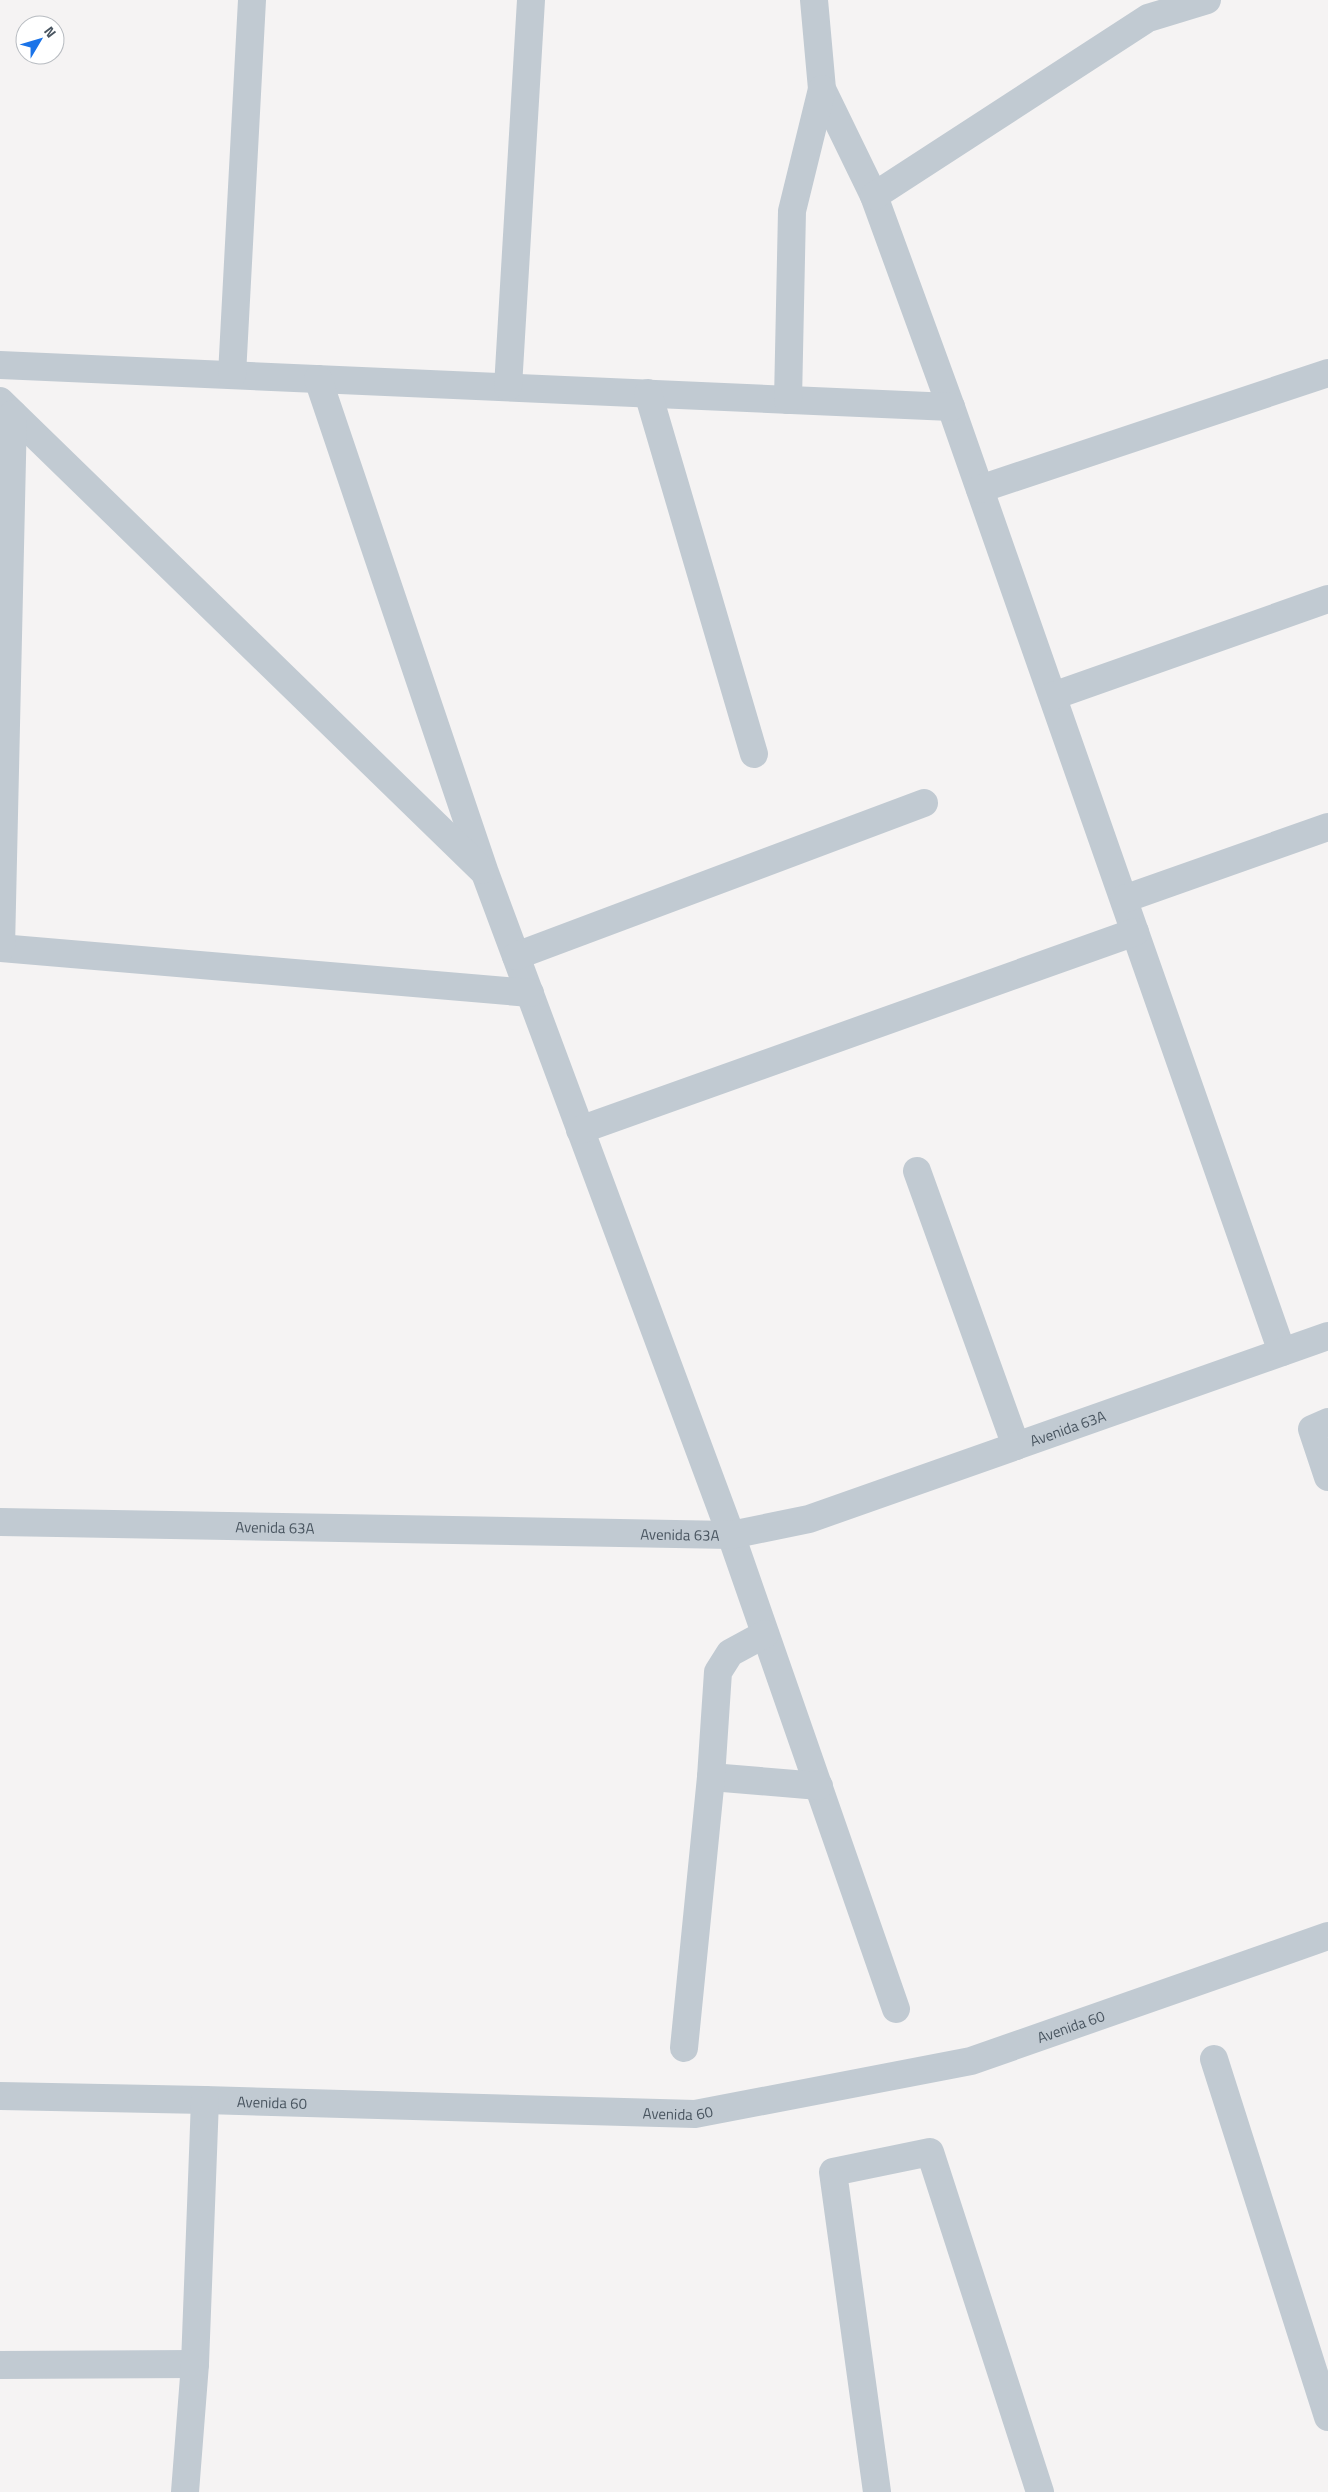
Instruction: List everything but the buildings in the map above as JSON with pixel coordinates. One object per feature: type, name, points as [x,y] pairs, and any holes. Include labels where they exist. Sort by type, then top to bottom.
[{"type":"street","points":[[232,375],[252,0]]},
{"type":"street","points":[[508,387],[532,0]]},
{"type":"street","points":[[788,400],[792,211],[822,88],[814,0]]},
{"type":"street","points":[[874,196],[1146,9],[1207,0]]},
{"type":"street","points":[[822,88],[874,196],[951,407],[1282,1352]]},
{"type":"street","points":[[0,365],[951,407]]},
{"type":"street","points":[[980,489],[1328,373]]},
{"type":"street","points":[[318,379],[485,873],[731,1535],[896,2009]]},
{"type":"street","points":[[648,393],[754,754]]},
{"type":"street","points":[[7,408],[485,873]]},
{"type":"street","points":[[7,408],[1,948],[530,993]]},
{"type":"street","points":[[1053,696],[1328,599]]},
{"type":"street","points":[[516,956],[924,803]]},
{"type":"street","points":[[1124,899],[1328,827]]},
{"type":"street","points":[[580,1130],[1135,932]]},
{"type":"street","points":[[917,1171],[1016,1446]]},
{"type":"street","name":"Avenida 63A","points":[[0,1522],[731,1535],[809,1519],[1328,1336]]},
{"type":"street","points":[[1328,1422],[1312,1429],[1328,1477]]},
{"type":"street","points":[[684,2048],[711,1777],[718,1672],[730,1653],[765,1634]]},
{"type":"street","points":[[711,1777],[819,1786]]},
{"type":"street","name":"Avenida 60","points":[[0,2096],[695,2114],[971,2061],[1328,1936]]},
{"type":"street","points":[[1214,2059],[1328,2417]]},
{"type":"street","points":[[185,2492],[195,2364],[205,2100]]},
{"type":"street","points":[[877,2492],[833,2172],[930,2152],[1040,2492]]},
{"type":"street","points":[[0,2365],[195,2364]]}]
